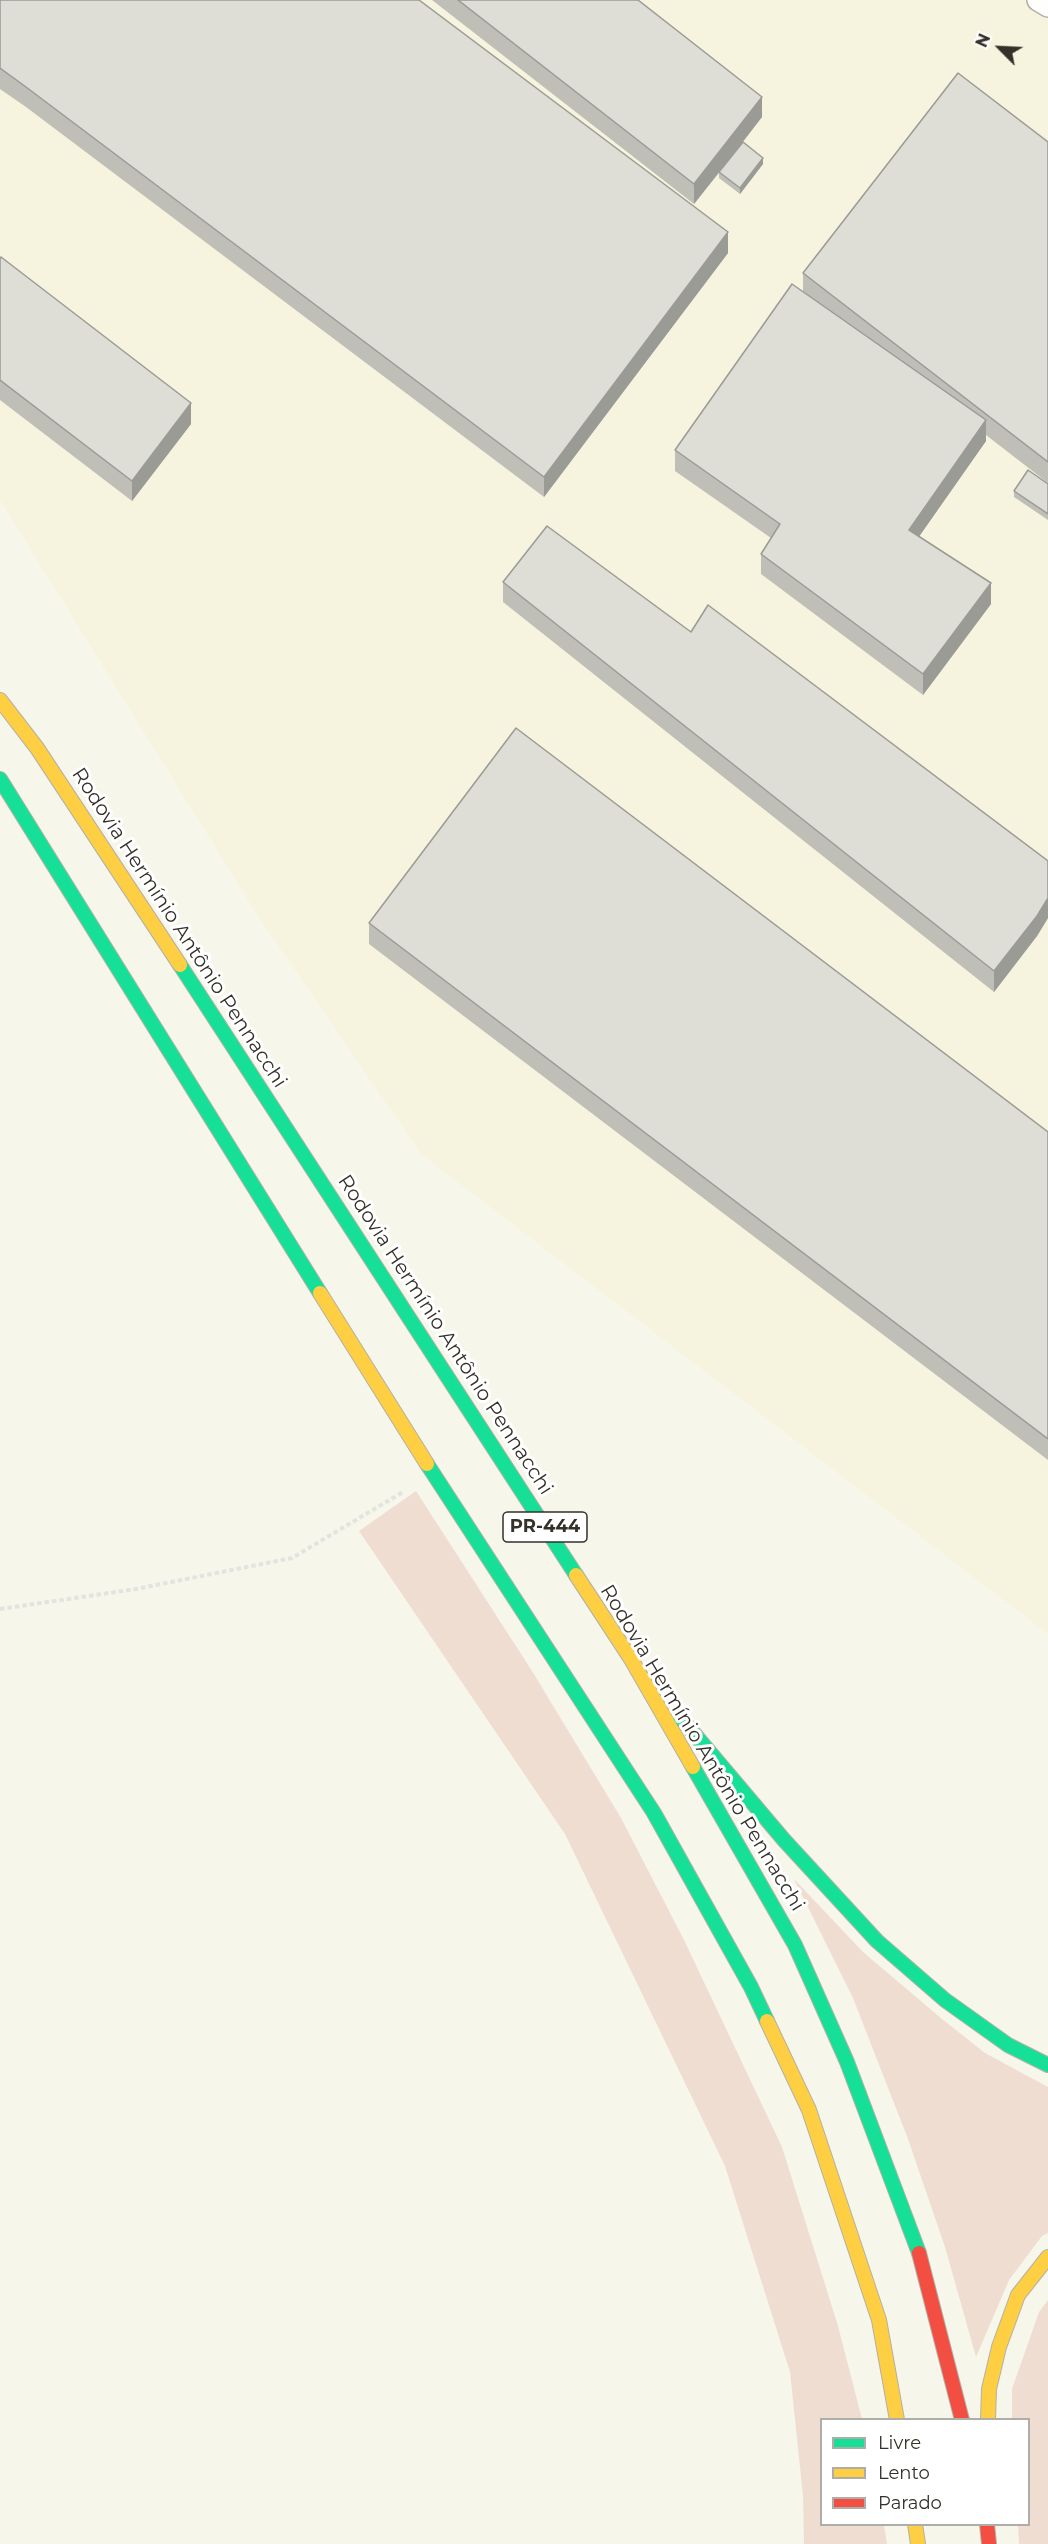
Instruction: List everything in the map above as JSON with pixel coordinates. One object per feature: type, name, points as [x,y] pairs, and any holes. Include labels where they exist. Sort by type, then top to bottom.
[{"type":"highway","name":"Rodovia Hermínio Antônio Pennacchi","points":[[0,700],[37,748],[271,1102],[631,1659],[795,1946],[847,2062],[923,2264],[962,2418]]},
{"type":"highway","name":"PR-444","points":[[0,779],[433,1474],[654,1813],[751,1987],[809,2109],[879,2320],[897,2418]]},
{"type":"highway","points":[[631,1659],[784,1840],[877,1941],[945,2000],[1008,2045],[1048,2065]]},
{"type":"highway","points":[[988,2418],[989,2389],[999,2348],[1018,2295],[1048,2257]]},
{"type":"highway","points":[[915,2526],[918,2544]]},
{"type":"highway","points":[[987,2526],[989,2544]]},
{"type":"lane","points":[[1038,0],[1048,6]]},
{"type":"path","points":[[0,1609],[136,1589],[292,1558],[433,1474]]},
{"type":"shaded area","points":[[0,0],[1048,0],[1048,1634],[421,1154],[256,913],[0,500]]},
{"type":"shaded area","points":[[416,1491],[532,1671],[621,1818],[684,1940],[782,2147],[838,2326],[862,2418],[820,2418],[820,2526],[884,2526],[887,2544],[804,2544],[803,2496],[790,2372],[725,2166],[565,1834],[359,1531]]},
{"type":"shaded area","points":[[794,1879],[863,1952],[942,2019],[985,2053],[1048,2087],[1048,2233],[1042,2236],[1009,2280],[976,2357],[945,2247],[908,2139],[853,1998]]},
{"type":"shaded area","points":[[1048,2300],[1048,2544],[1019,2544],[1018,2526],[1030,2526],[1030,2418],[1012,2418],[1012,2389],[1039,2312]]},
{"type":"building","points":[[0,0],[419,0],[728,232],[544,477],[0,68]]},
{"type":"building","points":[[458,0],[638,0],[762,97],[694,184]]},
{"type":"building","points":[[958,73],[1048,142],[1048,462],[803,273]]},
{"type":"building","points":[[743,142],[763,158],[740,188],[719,172]]},
{"type":"building","points":[[1,257],[191,403],[132,481],[0,380]]},
{"type":"building","points":[[792,284],[986,420],[909,530],[991,583],[923,674],[761,554],[780,524],[675,450]]},
{"type":"building","points":[[1028,470],[1048,484],[1048,514],[1014,491]]},
{"type":"building","points":[[547,526],[691,632],[708,605],[1048,861],[1048,898],[1037,916],[994,971],[503,582]]},
{"type":"building","points":[[516,728],[1048,1132],[1048,1439],[369,923]]},
{"type":"traffic: fast","points":[[0,779],[320,1293]]},
{"type":"traffic: fast","points":[[180,965],[576,1575]]},
{"type":"traffic: fast","points":[[427,1464],[654,1813],[751,1987],[767,2021]]},
{"type":"traffic: fast","points":[[680,1717],[784,1840],[877,1941],[945,2000],[1008,2045],[1048,2065]]},
{"type":"traffic: fast","points":[[693,1767],[795,1945],[847,2062],[919,2253]]},
{"type":"traffic: slow","points":[[0,700],[37,748],[180,965]]},
{"type":"traffic: slow","points":[[320,1293],[427,1464]]},
{"type":"traffic: slow","points":[[576,1575],[631,1659],[693,1767]]},
{"type":"traffic: slow","points":[[767,2021],[809,2110],[879,2320],[897,2418]]},
{"type":"traffic: slow","points":[[988,2418],[989,2389],[999,2347],[1018,2295],[1048,2257]]},
{"type":"traffic: slow","points":[[915,2526],[918,2544]]},
{"type":"traffic: jam","points":[[919,2253],[961,2418]]},
{"type":"traffic: jam","points":[[987,2526],[989,2544]]}]
